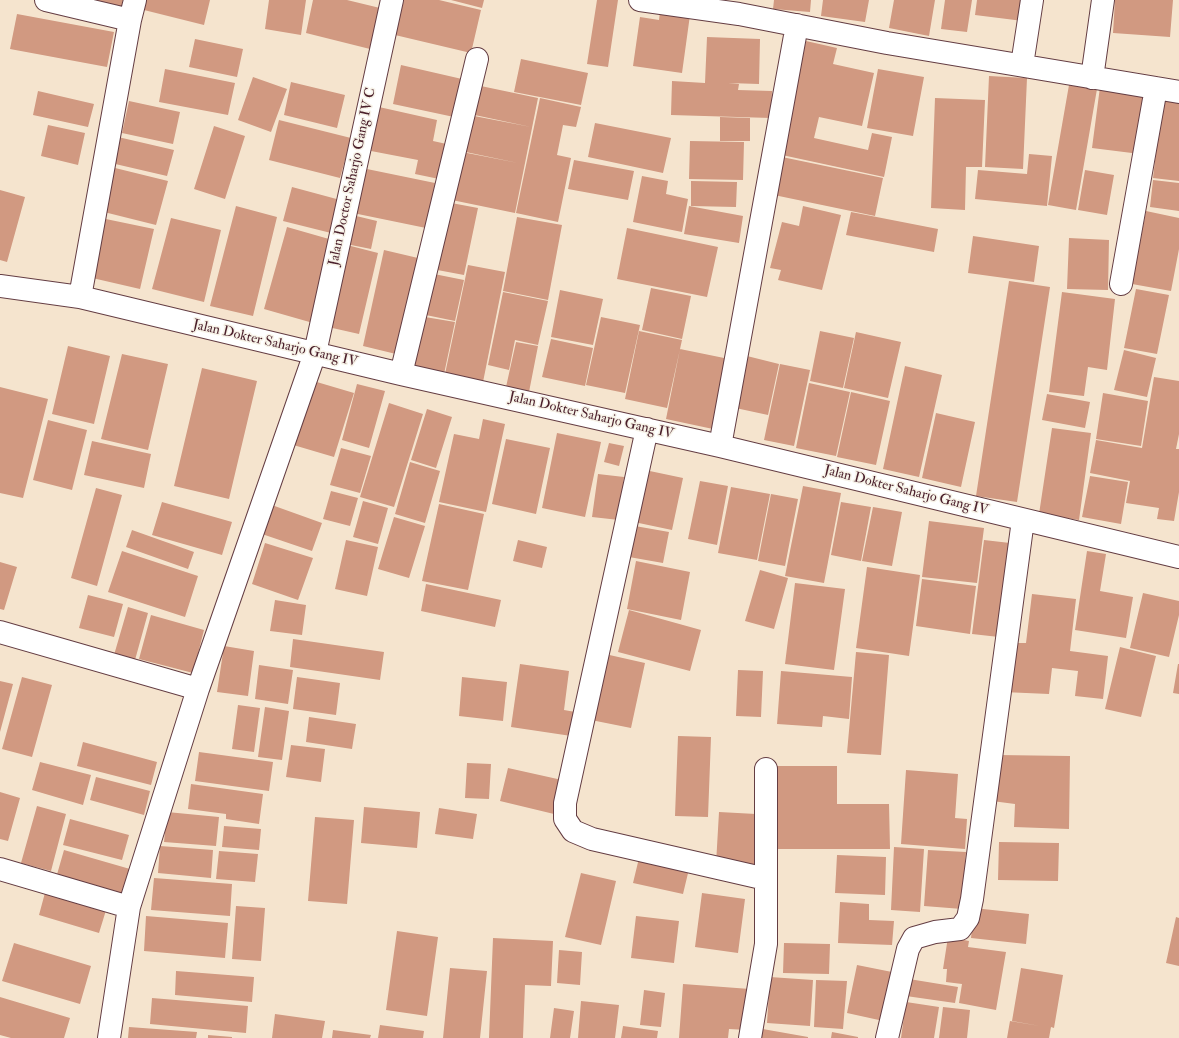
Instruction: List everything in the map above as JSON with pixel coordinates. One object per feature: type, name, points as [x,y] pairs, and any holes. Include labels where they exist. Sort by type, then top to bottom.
[{"type":"street","points":[[46,0],[133,10],[80,297]]},
{"type":"street","name":"Jalan Doctor Saharjo Gang IV C","points":[[109,1038],[129,907],[198,689],[315,353],[392,0]]},
{"type":"street","points":[[640,0],[739,14],[888,43],[1179,92]]},
{"type":"street","points":[[1022,66],[1032,0]]},
{"type":"street","points":[[1092,78],[1103,0]]},
{"type":"street","points":[[720,446],[797,25]]},
{"type":"street","points":[[401,374],[477,59]]},
{"type":"street","points":[[1121,284],[1156,88]]},
{"type":"street","name":"Jalan Dokter Saharjo Gang IV","points":[[0,286],[80,297],[401,374],[720,446],[1179,558]]},
{"type":"street","points":[[647,429],[565,803],[565,819],[572,831],[592,840],[766,879]]},
{"type":"street","points":[[887,1038],[908,949],[914,938],[935,932],[960,930],[968,918],[972,899],[1023,520]]},
{"type":"street","points":[[0,632],[198,689]]},
{"type":"street","points":[[750,1038],[766,944],[766,769]]},
{"type":"street","points":[[0,869],[129,907]]},
{"type":"building","points":[[82,0],[123,0],[122,8]]},
{"type":"building","points":[[146,0],[210,0],[204,25],[144,10]]},
{"type":"building","points":[[269,0],[306,0],[301,35],[265,29]]},
{"type":"building","points":[[313,0],[347,0],[380,8],[370,49],[306,33]]},
{"type":"building","points":[[404,0],[439,0],[481,10],[471,53],[395,35]]},
{"type":"building","points":[[451,0],[484,0],[482,8]]},
{"type":"building","points":[[597,0],[618,0],[608,67],[587,64]]},
{"type":"building","points":[[774,0],[811,0],[810,12],[773,9]]},
{"type":"building","points":[[823,0],[869,0],[865,22],[821,16]]},
{"type":"building","points":[[894,0],[935,0],[929,36],[889,28]]},
{"type":"building","points":[[945,0],[972,0],[967,32],[941,29]]},
{"type":"building","points":[[977,0],[1026,0],[1023,21],[975,15]]},
{"type":"building","points":[[1115,0],[1173,0],[1170,37],[1113,33]]},
{"type":"building","points":[[660,11],[690,15],[682,73],[633,66],[640,17],[659,20]]},
{"type":"building","points":[[17,14],[114,32],[107,67],[10,49]]},
{"type":"building","points":[[707,37],[760,39],[759,84],[728,83],[739,84],[738,90],[772,91],[771,118],[671,115],[672,81],[705,83]]},
{"type":"building","points":[[195,39],[243,49],[237,77],[189,67]]},
{"type":"building","points":[[806,41],[837,48],[833,64],[874,73],[862,126],[819,117],[814,138],[868,150],[872,133],[892,137],[884,177],[782,155]]},
{"type":"building","points":[[521,59],[588,73],[581,105],[514,92]]},
{"type":"building","points":[[401,65],[462,79],[454,117],[393,104]]},
{"type":"building","points":[[165,69],[235,83],[228,115],[159,102]]},
{"type":"building","points":[[878,69],[924,77],[913,136],[867,128]]},
{"type":"building","points":[[989,76],[1027,78],[1023,169],[985,167]]},
{"type":"building","points":[[253,77],[287,89],[271,132],[238,120]]},
{"type":"building","points":[[291,82],[345,95],[337,128],[284,115]]},
{"type":"building","points":[[476,85],[538,98],[515,213],[447,199],[457,151],[518,163],[461,151],[469,115],[531,127],[470,114]]},
{"type":"building","points":[[1069,85],[1097,89],[1076,210],[1048,205]]},
{"type":"building","points":[[1100,87],[1147,93],[1140,154],[1092,148]]},
{"type":"building","points":[[38,91],[94,104],[88,127],[33,115]]},
{"type":"building","points":[[1163,92],[1179,94],[1179,181],[1153,178]]},
{"type":"building","points":[[540,98],[581,107],[576,127],[563,125],[557,155],[571,158],[558,222],[516,213]]},
{"type":"building","points":[[935,98],[985,100],[982,167],[966,167],[965,210],[931,208]]},
{"type":"building","points":[[129,101],[180,112],[173,144],[122,133]]},
{"type":"building","points":[[379,107],[437,120],[433,141],[451,145],[444,180],[415,174],[418,160],[371,151]]},
{"type":"building","points":[[720,117],[750,118],[750,141],[720,141]]},
{"type":"building","points":[[279,120],[351,138],[340,178],[269,160]]},
{"type":"building","points":[[595,123],[671,138],[663,173],[588,157]]},
{"type":"building","points":[[48,125],[85,133],[78,165],[41,156]]},
{"type":"building","points":[[214,126],[245,136],[225,199],[194,189]]},
{"type":"building","points":[[118,137],[174,150],[167,176],[111,163]]},
{"type":"building","points":[[690,141],[744,142],[743,180],[689,179]]},
{"type":"building","points":[[1029,154],[1052,156],[1047,206],[975,199],[978,170],[1027,174]]},
{"type":"building","points":[[782,157],[883,178],[875,216],[774,195]]},
{"type":"building","points":[[574,160],[634,171],[628,200],[568,189]]},
{"type":"building","points":[[111,167],[168,181],[156,225],[100,211]]},
{"type":"building","points":[[362,168],[435,183],[426,228],[353,213]]},
{"type":"building","points":[[1085,170],[1114,175],[1107,215],[1078,210]]},
{"type":"building","points":[[642,176],[668,181],[666,194],[688,199],[682,232],[633,222]]},
{"type":"building","points":[[1153,180],[1179,183],[1179,211],[1150,207]]},
{"type":"building","points":[[691,181],[737,182],[736,207],[691,206]]},
{"type":"building","points":[[292,187],[344,201],[335,234],[283,221]]},
{"type":"building","points":[[0,190],[25,197],[7,262],[0,260]]},
{"type":"building","points":[[446,202],[478,208],[464,275],[432,269]]},
{"type":"building","points":[[236,206],[277,217],[253,316],[210,306]]},
{"type":"building","points":[[689,206],[743,216],[739,243],[684,234]]},
{"type":"building","points":[[803,206],[841,215],[822,290],[778,280],[781,270],[770,268],[782,222],[799,226]]},
{"type":"building","points":[[1146,211],[1179,218],[1179,249],[1171,291],[1132,284]]},
{"type":"building","points":[[851,212],[938,229],[934,252],[846,235]]},
{"type":"building","points":[[352,215],[377,221],[371,249],[346,244]]},
{"type":"building","points":[[517,217],[562,225],[548,300],[503,291]]},
{"type":"building","points":[[101,218],[154,229],[140,289],[88,277]]},
{"type":"building","points":[[171,218],[221,230],[204,302],[152,289]]},
{"type":"building","points":[[287,227],[336,241],[313,323],[264,309]]},
{"type":"building","points":[[627,228],[718,247],[707,297],[617,279]]},
{"type":"building","points":[[973,236],[1039,246],[1034,282],[968,273]]},
{"type":"building","points":[[1069,238],[1109,240],[1108,290],[1067,289]]},
{"type":"building","points":[[347,245],[378,253],[359,334],[328,327]]},
{"type":"building","points":[[384,250],[418,258],[396,354],[363,346]]},
{"type":"building","points":[[468,265],[505,272],[483,382],[445,374]]},
{"type":"building","points":[[429,273],[464,280],[455,321],[421,314]]},
{"type":"building","points":[[1009,281],[1050,287],[1017,502],[976,496]]},
{"type":"building","points":[[651,288],[691,296],[682,339],[642,330]]},
{"type":"building","points":[[1136,289],[1169,295],[1157,354],[1124,348]]},
{"type":"building","points":[[560,290],[603,299],[593,345],[551,337]]},
{"type":"building","points":[[503,292],[548,301],[538,345],[515,340],[509,370],[488,365]]},
{"type":"building","points":[[1062,292],[1115,299],[1107,370],[1088,367],[1084,396],[1049,392]]},
{"type":"building","points":[[419,316],[455,322],[444,374],[408,367]]},
{"type":"building","points":[[601,317],[640,325],[625,393],[586,385]]},
{"type":"building","points":[[639,331],[682,340],[667,408],[625,399]]},
{"type":"building","points":[[820,331],[854,338],[843,388],[810,381]]},
{"type":"building","points":[[856,332],[901,342],[888,398],[844,388]]},
{"type":"building","points":[[551,339],[593,348],[585,386],[542,377]]},
{"type":"building","points":[[516,342],[538,346],[529,392],[506,387]]},
{"type":"building","points":[[68,346],[110,356],[94,424],[52,414]]},
{"type":"building","points":[[680,349],[729,359],[713,429],[666,419]]},
{"type":"building","points":[[1124,350],[1156,358],[1147,397],[1114,390]]},
{"type":"building","points":[[122,354],[168,364],[148,450],[101,439]]},
{"type":"building","points":[[743,355],[779,364],[768,415],[731,407]]},
{"type":"building","points":[[780,364],[810,370],[794,446],[764,440]]},
{"type":"building","points":[[905,366],[942,375],[919,477],[883,469]]},
{"type":"building","points":[[202,368],[257,381],[229,499],[174,486]]},
{"type":"building","points":[[1154,377],[1179,381],[1179,434],[1176,449],[1179,449],[1179,492],[1174,521],[1157,519],[1159,508],[1126,503],[1130,481],[1090,473],[1096,440],[1142,448]]},
{"type":"building","points":[[310,380],[354,393],[334,457],[290,444]]},
{"type":"building","points":[[809,383],[850,392],[836,456],[796,448]]},
{"type":"building","points":[[357,384],[385,391],[369,448],[342,440]]},
{"type":"building","points":[[0,387],[48,399],[23,498],[0,493]]},
{"type":"building","points":[[851,392],[890,401],[876,465],[837,457]]},
{"type":"building","points":[[1103,393],[1148,401],[1141,446],[1096,439]]},
{"type":"building","points":[[1047,394],[1090,402],[1085,428],[1042,420]]},
{"type":"building","points":[[389,403],[423,414],[394,507],[360,497]]},
{"type":"building","points":[[427,409],[452,417],[436,468],[411,460]]},
{"type":"building","points":[[936,413],[975,422],[961,487],[922,478]]},
{"type":"building","points":[[483,419],[505,424],[486,512],[439,502],[454,434],[479,439]]},
{"type":"building","points":[[48,420],[87,430],[72,490],[33,480]]},
{"type":"building","points":[[1052,428],[1091,433],[1079,520],[1039,514]]},
{"type":"building","points":[[557,433],[601,442],[585,517],[542,508]]},
{"type":"building","points":[[506,439],[550,448],[536,514],[492,504]]},
{"type":"building","points":[[92,441],[151,454],[144,488],[84,475]]},
{"type":"building","points":[[609,443],[624,446],[619,466],[604,462]]},
{"type":"building","points":[[341,448],[371,456],[360,493],[330,485]]},
{"type":"building","points":[[410,462],[440,471],[425,523],[395,514]]},
{"type":"building","points":[[645,470],[683,478],[672,530],[634,522]]},
{"type":"building","points":[[598,474],[624,477],[619,520],[592,517]]},
{"type":"building","points":[[1090,476],[1128,482],[1121,524],[1082,517]]},
{"type":"building","points":[[700,481],[728,486],[717,545],[688,539]]},
{"type":"building","points":[[803,486],[841,493],[824,583],[785,576]]},
{"type":"building","points":[[731,487],[770,494],[757,560],[718,553]]},
{"type":"building","points":[[96,488],[122,495],[97,586],[71,578]]},
{"type":"building","points":[[331,491],[358,498],[350,526],[323,519]]},
{"type":"building","points":[[771,494],[798,499],[785,566],[758,561]]},
{"type":"building","points":[[363,501],[388,508],[378,544],[353,537]]},
{"type":"building","points":[[162,502],[232,522],[222,555],[152,535]]},
{"type":"building","points":[[841,502],[871,507],[861,561],[831,555]]},
{"type":"building","points":[[269,504],[322,523],[312,551],[259,533]]},
{"type":"building","points":[[439,504],[484,514],[468,590],[422,581]]},
{"type":"building","points":[[873,507],[902,512],[892,566],[862,561]]},
{"type":"building","points":[[394,517],[425,526],[409,578],[378,569]]},
{"type":"building","points":[[929,521],[984,528],[977,583],[922,577]]},
{"type":"building","points":[[635,526],[669,532],[663,563],[629,557]]},
{"type":"building","points":[[132,530],[194,552],[188,569],[126,547]]},
{"type":"building","points":[[346,540],[378,547],[367,596],[335,589]]},
{"type":"building","points":[[518,540],[547,547],[542,568],[513,561]]},
{"type":"building","points":[[984,540],[1010,543],[999,637],[972,634]]},
{"type":"building","points":[[265,543],[313,558],[298,600],[252,584]]},
{"type":"building","points":[[122,551],[198,576],[185,617],[108,592]]},
{"type":"building","points":[[1087,551],[1106,554],[1100,591],[1133,597],[1126,638],[1075,630]]},
{"type":"building","points":[[636,561],[690,572],[681,620],[627,609]]},
{"type":"building","points":[[0,562],[17,567],[4,610],[0,609]]},
{"type":"building","points":[[867,567],[920,575],[909,656],[856,648]]},
{"type":"building","points":[[760,570],[788,578],[774,629],[745,621]]},
{"type":"building","points":[[922,579],[976,586],[970,634],[916,626]]},
{"type":"building","points":[[795,583],[845,589],[834,670],[785,664]]},
{"type":"building","points":[[426,584],[501,600],[495,627],[421,611]]},
{"type":"building","points":[[1143,593],[1179,601],[1179,615],[1169,657],[1130,648]]},
{"type":"building","points":[[1032,594],[1076,599],[1070,651],[1108,656],[1103,699],[1075,696],[1078,671],[1052,668],[1049,694],[1003,692],[1010,643],[1026,643]]},
{"type":"building","points":[[88,595],[123,604],[114,637],[79,628]]},
{"type":"building","points":[[275,600],[306,605],[302,635],[270,631]]},
{"type":"building","points":[[128,607],[148,613],[135,660],[114,655]]},
{"type":"building","points":[[629,610],[701,630],[690,671],[618,652]]},
{"type":"building","points":[[151,615],[204,630],[193,673],[139,659]]},
{"type":"building","points":[[293,639],[384,652],[380,680],[290,667]]},
{"type":"building","points":[[224,646],[254,651],[248,696],[217,692]]},
{"type":"building","points":[[1120,647],[1156,656],[1141,717],[1105,709]]},
{"type":"building","points":[[856,652],[889,655],[881,755],[847,753]]},
{"type":"building","points":[[605,654],[645,663],[631,728],[591,720]]},
{"type":"building","points":[[520,664],[569,671],[564,710],[581,713],[578,737],[511,727]]},
{"type":"building","points":[[1179,664],[1179,694],[1173,693]]},
{"type":"building","points":[[259,665],[293,670],[288,704],[255,699]]},
{"type":"building","points":[[738,670],[763,671],[761,717],[736,716]]},
{"type":"building","points":[[781,671],[852,677],[849,719],[823,716],[822,727],[777,724]]},
{"type":"building","points":[[22,677],[52,685],[32,757],[2,749]]},
{"type":"building","points":[[297,677],[340,683],[336,715],[293,709]]},
{"type":"building","points":[[462,677],[507,682],[503,721],[459,716]]},
{"type":"building","points":[[0,681],[13,684],[0,732]]},
{"type":"building","points":[[238,705],[260,708],[254,752],[232,749]]},
{"type":"building","points":[[265,707],[289,711],[282,760],[258,757]]},
{"type":"building","points":[[309,717],[356,724],[352,749],[306,742]]},
{"type":"building","points":[[678,736],[711,737],[708,817],[675,816]]},
{"type":"building","points":[[83,742],[157,762],[151,785],[77,766]]},
{"type":"building","points":[[291,745],[325,749],[321,782],[286,777]]},
{"type":"building","points":[[199,752],[273,762],[269,791],[195,781]]},
{"type":"building","points":[[998,755],[1070,756],[1069,829],[1014,827],[1015,804],[992,801]]},
{"type":"building","points":[[40,762],[91,775],[83,805],[32,790]]},
{"type":"building","points":[[467,763],[491,764],[489,799],[465,798]]},
{"type":"building","points":[[773,766],[837,766],[837,804],[889,804],[890,849],[773,849]]},
{"type":"building","points":[[508,768],[562,780],[554,814],[500,801]]},
{"type":"building","points":[[906,770],[958,774],[955,818],[967,819],[965,849],[901,844]]},
{"type":"building","points":[[96,777],[150,791],[144,815],[90,800]]},
{"type":"building","points":[[191,784],[263,794],[259,824],[226,819],[226,814],[188,809]]},
{"type":"building","points":[[0,792],[20,798],[8,841],[0,839]]},
{"type":"building","points":[[37,806],[66,814],[51,871],[21,863]]},
{"type":"building","points":[[364,807],[420,812],[417,848],[361,843]]},
{"type":"building","points":[[439,808],[477,814],[473,839],[435,834]]},
{"type":"building","points":[[167,812],[219,817],[216,846],[164,842]]},
{"type":"building","points":[[719,812],[756,814],[754,866],[716,864]]},
{"type":"building","points":[[315,817],[354,820],[347,904],[308,901]]},
{"type":"building","points":[[70,819],[129,835],[122,860],[63,845]]},
{"type":"building","points":[[224,826],[261,829],[259,850],[222,847]]},
{"type":"building","points":[[999,842],[1059,843],[1058,881],[998,880]]},
{"type":"building","points":[[160,846],[213,850],[211,878],[158,873]]},
{"type":"building","points":[[894,847],[924,849],[920,912],[891,910]]},
{"type":"building","points":[[64,850],[130,869],[123,896],[56,878]]},
{"type":"building","points":[[928,850],[966,852],[962,909],[924,906]]},
{"type":"building","points":[[219,851],[258,854],[255,882],[216,879]]},
{"type":"building","points":[[837,855],[886,857],[885,895],[835,893]]},
{"type":"building","points":[[639,858],[689,869],[683,894],[633,883]]},
{"type":"building","points":[[581,873],[616,881],[601,945],[565,937]]},
{"type":"building","points":[[154,878],[232,884],[230,916],[151,910]]},
{"type":"building","points":[[46,889],[107,907],[99,933],[39,915]]},
{"type":"building","points":[[702,893],[745,899],[738,953],[695,947]]},
{"type":"building","points":[[840,902],[869,904],[869,920],[894,921],[892,945],[838,943]]},
{"type":"building","points":[[236,906],[265,908],[261,961],[232,959]]},
{"type":"building","points":[[974,908],[1029,914],[1026,944],[971,938]]},
{"type":"building","points":[[146,916],[228,923],[225,958],[144,951]]},
{"type":"building","points":[[636,916],[679,921],[674,963],[631,958]]},
{"type":"building","points":[[1176,917],[1179,918],[1179,966],[1166,963]]},
{"type":"building","points":[[397,931],[438,937],[427,1016],[386,1010]]},
{"type":"building","points":[[948,937],[969,941],[968,947],[1006,952],[996,1010],[959,1003],[962,984],[946,982],[947,969],[943,969]]},
{"type":"building","points":[[493,938],[553,941],[551,986],[525,985],[523,1038],[489,1038]]},
{"type":"building","points":[[14,943],[91,966],[80,1004],[2,981]]},
{"type":"building","points":[[784,943],[830,944],[829,974],[783,973]]},
{"type":"building","points":[[559,950],[582,952],[580,985],[557,983]]},
{"type":"building","points":[[857,965],[897,973],[888,1022],[847,1013]]},
{"type":"building","points":[[450,968],[487,971],[480,1038],[443,1038]]},
{"type":"building","points":[[1021,968],[1063,975],[1054,1028],[1051,1027],[1049,1038],[1007,1038],[1010,1021],[1040,1026],[1012,1021]]},
{"type":"building","points":[[176,971],[254,977],[252,1002],[175,995]]},
{"type":"building","points":[[770,977],[813,980],[810,1026],[767,1023]]},
{"type":"building","points":[[909,979],[958,987],[955,1003],[906,996]]},
{"type":"building","points":[[816,980],[847,981],[843,1029],[814,1027]]},
{"type":"building","points":[[683,984],[750,989],[747,1030],[729,1029],[728,1038],[679,1038]]},
{"type":"building","points":[[644,990],[665,993],[661,1027],[640,1025]]},
{"type":"building","points":[[0,997],[70,1018],[64,1038],[11,1038],[0,1035]]},
{"type":"building","points":[[152,998],[248,1006],[246,1033],[150,1024]]},
{"type":"building","points":[[581,1001],[619,1005],[615,1038],[578,1038]]},
{"type":"building","points":[[906,1002],[939,1007],[934,1038],[901,1038]]},
{"type":"building","points":[[943,1007],[970,1010],[967,1038],[939,1038]]},
{"type":"building","points":[[554,1008],[574,1011],[570,1038],[550,1038]]},
{"type":"building","points":[[275,1014],[325,1021],[322,1038],[272,1038]]},
{"type":"building","points":[[380,1025],[424,1031],[423,1038],[378,1038]]},
{"type":"building","points":[[623,1026],[658,1031],[657,1038],[621,1038]]},
{"type":"building","points":[[129,1027],[197,1032],[196,1038],[128,1038]]},
{"type":"building","points":[[757,1028],[808,1037],[808,1038],[755,1038]]},
{"type":"building","points":[[333,1030],[371,1035],[370,1038],[332,1038]]},
{"type":"building","points":[[832,1032],[858,1037],[858,1038],[831,1038]]},
{"type":"building","points":[[208,1035],[232,1037],[232,1038],[208,1038]]}]
